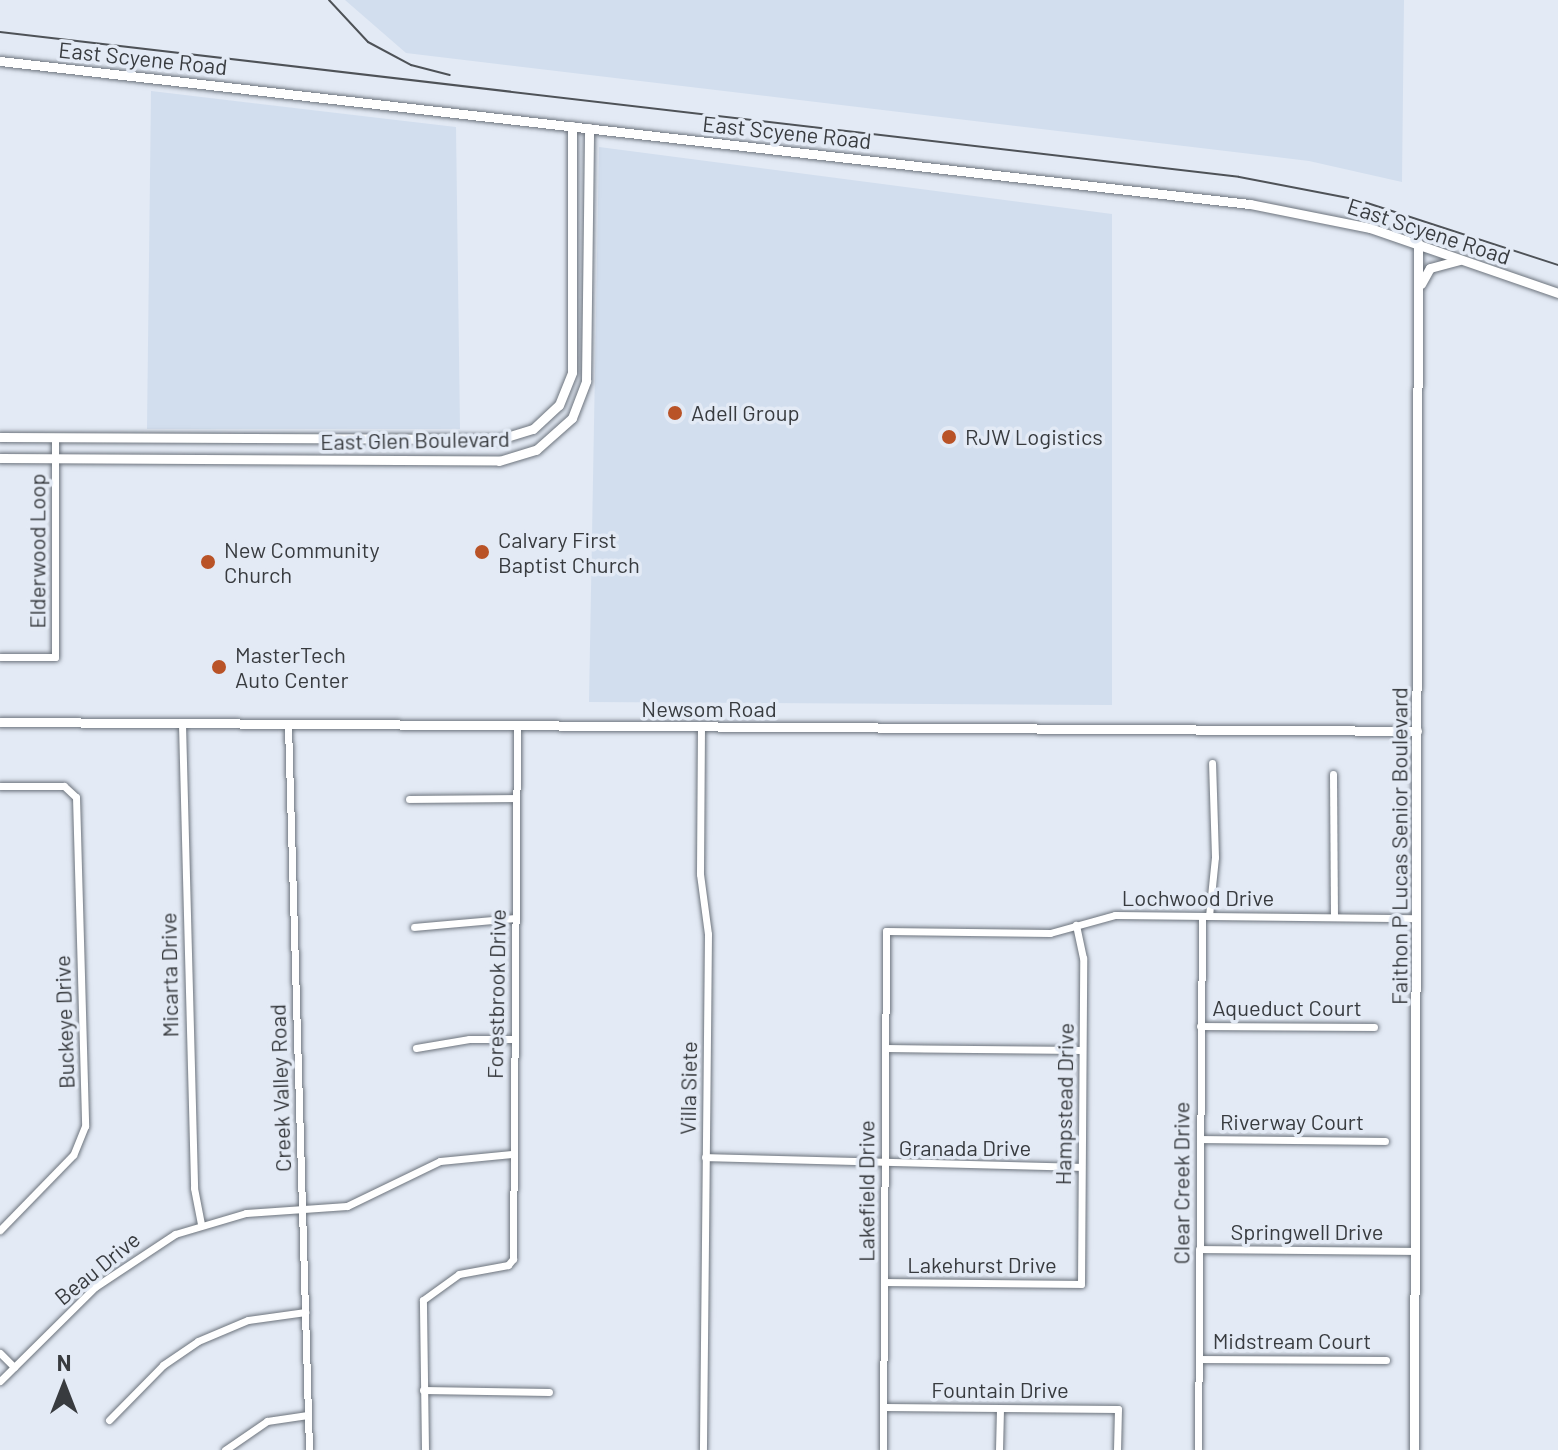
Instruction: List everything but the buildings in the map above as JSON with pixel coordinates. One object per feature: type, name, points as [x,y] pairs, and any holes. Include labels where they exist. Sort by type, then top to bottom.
[{"type":"street","name":"East Scyene Road","points":[[0,61],[1250,204],[1315,214],[1418,243],[1558,293]]},
{"type":"street","points":[[572,126],[572,372],[553,413],[566,426],[586,381],[589,128]]},
{"type":"street","name":"Faithon P Lucas Senior Boulevard","points":[[1414,1450],[1418,243]]},
{"type":"street","points":[[1418,295],[1430,268],[1468,261]]},
{"type":"street","points":[[572,295],[587,296]]},
{"type":"street","name":"East Glen Boulevard","points":[[0,437],[474,439],[517,436],[553,413]]},
{"type":"street","name":"East Glen Boulevard","points":[[0,458],[474,461],[527,454],[566,426]]},
{"type":"street","name":"Elderwood Loop","points":[[0,657],[55,657],[55,438]]},
{"type":"street","points":[[246,439],[247,460]]},
{"type":"street","points":[[474,439],[474,461]]},
{"type":"street","name":"Newsom Road","points":[[0,722],[1417,731]]},
{"type":"street","name":"Micarta Drive","points":[[182,724],[193,1157],[201,1225]]},
{"type":"street","name":"Creek Valley Road","points":[[288,725],[309,1450]]},
{"type":"street","name":"Forestbrook Drive","points":[[423,1390],[425,1297],[459,1274],[512,1262],[517,726]]},
{"type":"street","name":"Villa Siete","points":[[701,727],[700,874],[708,934],[703,1450]]},
{"type":"street","name":"Clear Creek Drive","points":[[1198,1450],[1200,1026],[1205,916],[1215,857],[1212,763]]},
{"type":"street","points":[[1333,774],[1334,917]]},
{"type":"street","name":"Buckeye Drive","points":[[0,786],[64,786],[77,803],[84,1134],[67,1163],[0,1230]]},
{"type":"street","points":[[409,799],[516,798]]},
{"type":"street","name":"Lochwood Drive","points":[[886,931],[1040,933],[1115,915],[1417,918]]},
{"type":"street","points":[[414,927],[515,918]]},
{"type":"street","name":"Hampstead Drive","points":[[1076,925],[1083,958],[1081,1284]]},
{"type":"street","name":"Lakefield Drive","points":[[883,1450],[886,931]]},
{"type":"street","name":"Aqueduct Court","points":[[1200,1026],[1374,1027]]},
{"type":"street","points":[[416,1048],[469,1039],[514,1039]]},
{"type":"street","points":[[885,1048],[1082,1050]]},
{"type":"street","name":"Riverway Court","points":[[1200,1139],[1385,1141]]},
{"type":"street","name":"Beau Drive","points":[[0,1381],[116,1271],[162,1241],[201,1225],[246,1213],[356,1203],[440,1161],[512,1154]]},
{"type":"street","name":"Granada Drive","points":[[705,1157],[819,1158],[884,1166],[1081,1167]]},
{"type":"street","name":"Springwell Drive","points":[[1199,1249],[1416,1251]]},
{"type":"street","name":"Lakehurst Drive","points":[[884,1282],[1081,1284]]},
{"type":"street","points":[[109,1420],[163,1365],[198,1341],[248,1320],[305,1312]]},
{"type":"street","points":[[0,1353],[14,1367]]},
{"type":"street","name":"Midstream Court","points":[[1199,1359],[1386,1360]]},
{"type":"street","points":[[425,1450],[423,1390],[549,1392]]},
{"type":"street","name":"Fountain Drive","points":[[883,1407],[1118,1409],[1117,1450]]},
{"type":"street","points":[[999,1450],[1000,1408]]},
{"type":"street","points":[[225,1450],[267,1421],[308,1415]]},
{"type":"shaded area","points":[[345,0],[1404,0],[1402,182],[1309,161],[406,53]]},
{"type":"shaded area","points":[[151,91],[456,127],[460,429],[147,429]]},
{"type":"shaded area","points":[[599,147],[1112,214],[1112,705],[589,702]]},
{"type":"railway","points":[[329,0],[368,42],[411,65],[450,75]]},
{"type":"railway","points":[[0,32],[1239,177],[1358,200],[1558,265]]},
{"type":"place","name":"Adell Group","points":[[675,413]]},
{"type":"place","name":"RJW Logistics","points":[[949,437]]},
{"type":"place","name":"Calvary First Baptist Church","points":[[482,552]]},
{"type":"place","name":"New Community Church","points":[[208,562]]},
{"type":"place","name":"MasterTech Auto Center","points":[[219,667]]}]
